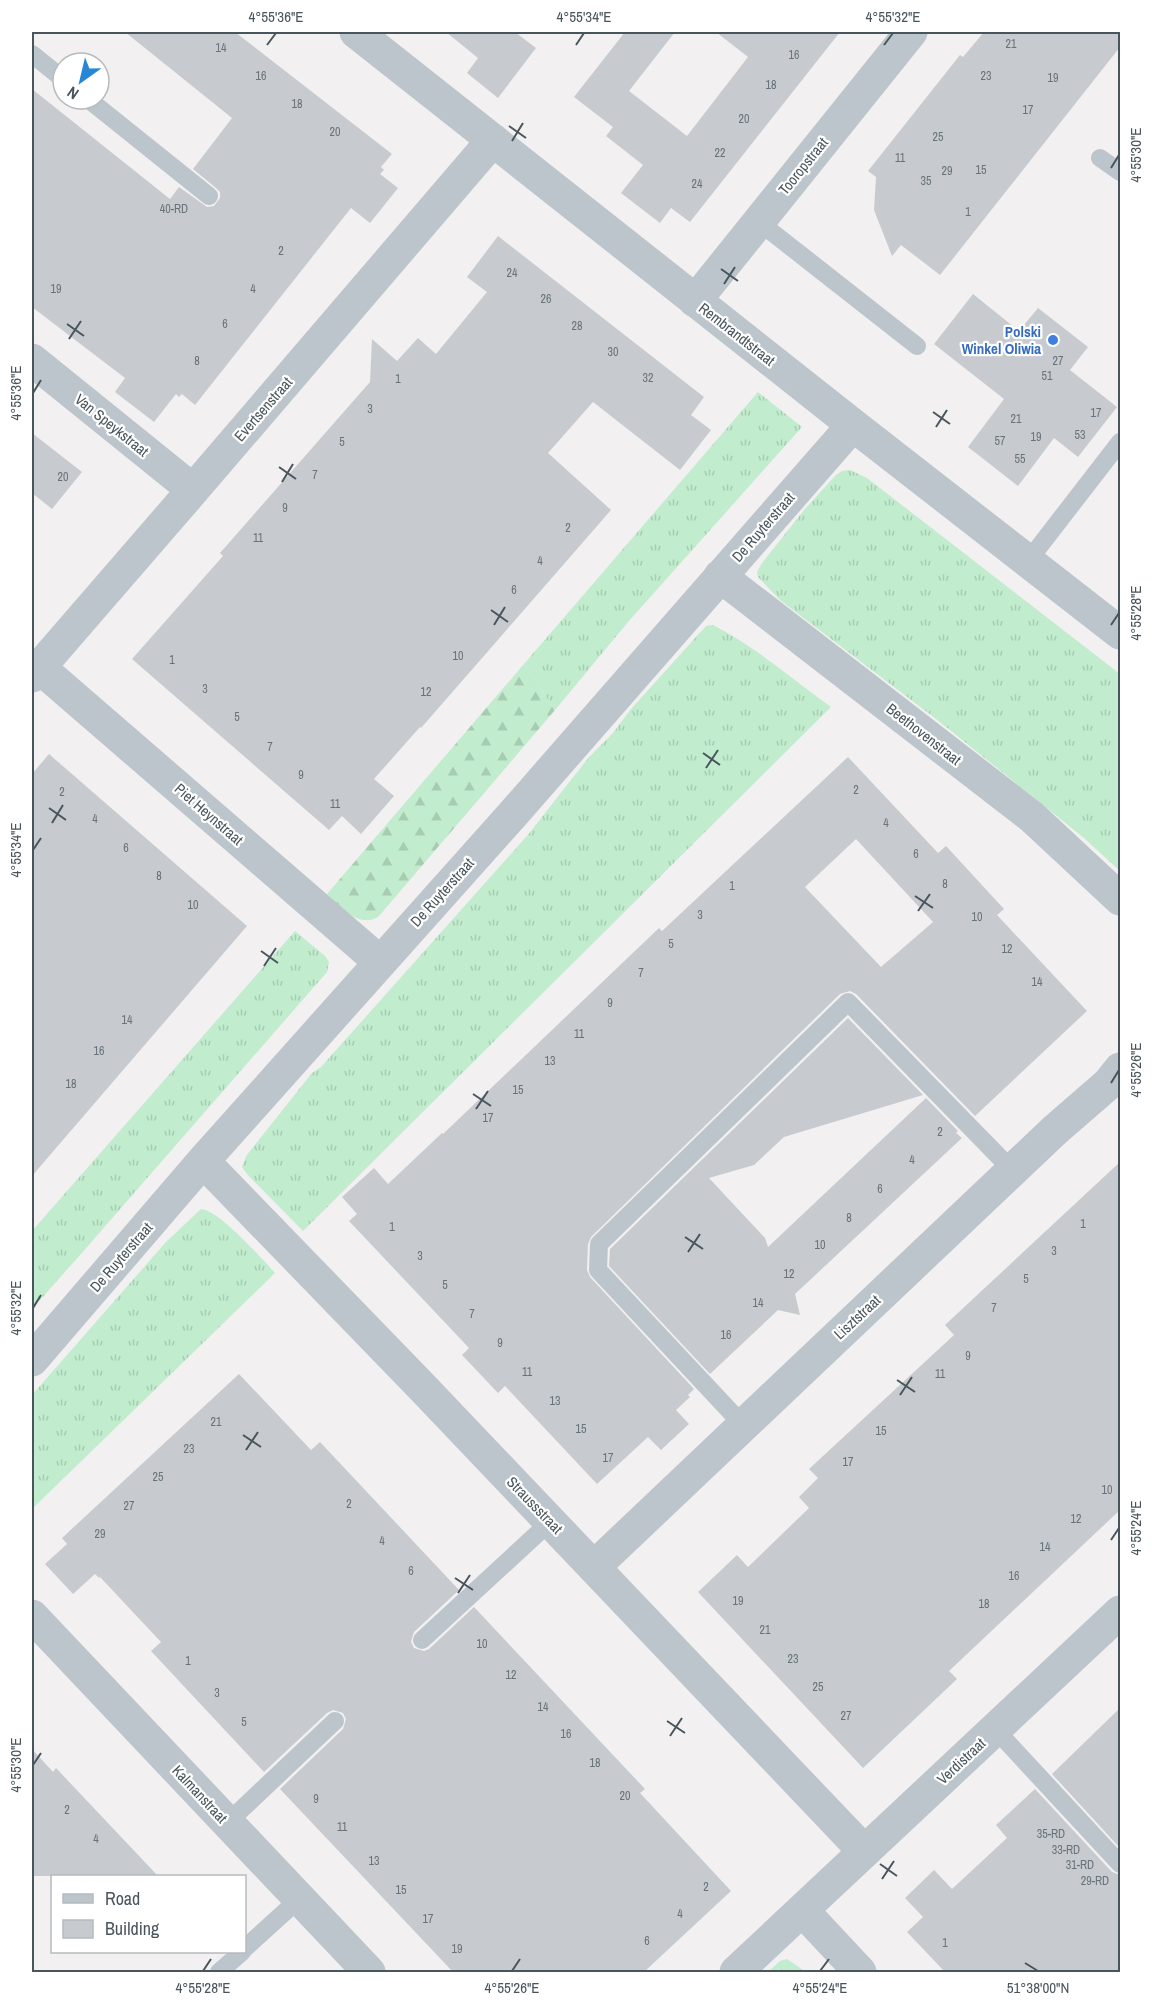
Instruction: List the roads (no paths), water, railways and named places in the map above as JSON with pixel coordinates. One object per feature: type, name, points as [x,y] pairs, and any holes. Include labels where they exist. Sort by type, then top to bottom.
[{"type":"street","name":"Rembrandtstraat","points":[[356,32],[393,42],[493,140],[1120,633]]},
{"type":"street","name":"Tooropstraat","points":[[695,301],[911,32]]},
{"type":"street","name":"Evertsenstraat","points":[[35,671],[194,490],[493,140]]},
{"type":"street","name":"Van Speykstraat","points":[[32,360],[194,490]]},
{"type":"street","name":"De Ruyterstraat","points":[[32,1360],[203,1161],[513,814],[853,425]]},
{"type":"street","name":"Beethovenstraat","points":[[720,576],[1032,817],[1120,899]]},
{"type":"street","name":"Piet Heynstraat","points":[[35,671],[380,962]]},
{"type":"street","name":"Lisztstraat","points":[[594,1567],[1055,1130],[1108,1084],[1120,1069]]},
{"type":"street","name":"Straussstraat","points":[[203,1161],[423,1388],[864,1851]]},
{"type":"street","name":"Verdistraat","points":[[736,1972],[1120,1612]]},
{"type":"street","name":"Kalmanstraat","points":[[32,1616],[369,1972]]},
{"type":"street","points":[[802,1910],[860,1972]]},
{"type":"lane","points":[[32,54],[51,69]]},
{"type":"lane","points":[[103,111],[209,195]]},
{"type":"lane","points":[[1100,158],[1120,172]]},
{"type":"lane","points":[[759,222],[917,346]]},
{"type":"lane","points":[[1028,561],[1120,442]]},
{"type":"lane","points":[[743,1425],[598,1270],[598,1244],[848,1002],[1013,1171]]},
{"type":"lane","points":[[422,1640],[550,1522]]},
{"type":"lane","points":[[227,1822],[335,1721]]},
{"type":"lane","points":[[995,1729],[1120,1864]]},
{"type":"lane","points":[[246,1947],[299,1899]]},
{"type":"lane","points":[[219,1972],[240,1953]]},
{"type":"place","name":"Polski Winkel Oliwia","points":[[1053,340]]}]
